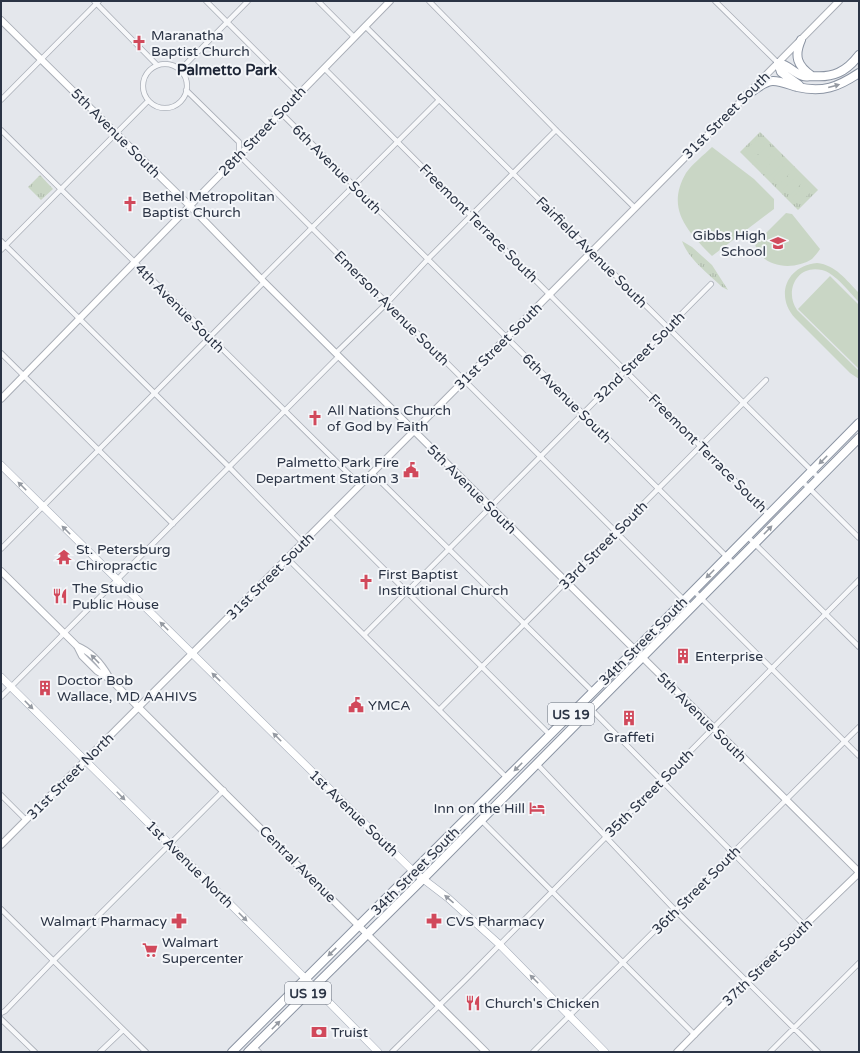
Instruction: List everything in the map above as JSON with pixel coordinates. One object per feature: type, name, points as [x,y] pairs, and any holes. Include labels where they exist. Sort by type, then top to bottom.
[{"type":"highway","points":[[801,40],[796,51],[798,61],[804,71],[812,76]]},
{"type":"highway","points":[[778,63],[786,65],[804,76],[828,77],[848,67],[859,55]]},
{"type":"highway","points":[[778,63],[781,72],[786,77],[806,89]]},
{"type":"highway","points":[[746,96],[763,84],[772,81],[806,89],[822,89],[837,86],[859,73]]},
{"type":"highway","name":"34th Street South","points":[[359,926],[770,515],[859,423]]},
{"type":"highway","name":"34th Street South","points":[[367,934],[859,438]]},
{"type":"highway","points":[[537,764],[537,754],[557,734],[558,726]]},
{"type":"highway","points":[[484,817],[483,808],[506,786],[507,778]]},
{"type":"highway","points":[[449,852],[446,846],[462,830],[461,824]]},
{"type":"highway","name":"US 19","points":[[232,1052],[359,926]]},
{"type":"highway","name":"US 19","points":[[254,1050],[367,934]]},
{"type":"highway","points":[[244,1052],[249,1044],[250,1034]]},
{"type":"main road","points":[[1,465],[43,506]]},
{"type":"main road","name":"1st Avenue South","points":[[43,506],[414,872],[448,898],[499,944],[605,1052]]},
{"type":"main road","name":"1st Avenue North","points":[[1,677],[378,1052]]},
{"type":"street","points":[[206,1],[299,94]]},
{"type":"street","points":[[180,70],[248,1]]},
{"type":"street","points":[[318,1],[354,37]]},
{"type":"street","name":"28th Street South","points":[[1,399],[390,1]]},
{"type":"street","points":[[429,1],[634,207]]},
{"type":"street","points":[[716,1],[778,63]]},
{"type":"street","name":"31st Street South","points":[[138,707],[414,431],[839,1]]},
{"type":"street","points":[[1,100],[42,60],[97,2],[157,65]]},
{"type":"street","name":"5th Avenue South","points":[[1,20],[190,206],[337,355],[859,873]]},
{"type":"street","name":"Fairfield Avenue South","points":[[365,26],[819,478]]},
{"type":"street","points":[[169,64],[180,70],[186,81],[186,90],[182,100],[169,108],[155,106],[148,101],[142,88],[146,74],[151,68],[157,65],[169,64]]},
{"type":"street","name":"Freemont Terrace South","points":[[324,68],[770,515]]},
{"type":"street","name":"Emerson Avenue South","points":[[186,90],[239,142],[239,155],[691,608]]},
{"type":"street","points":[[1,549],[210,337],[312,228],[439,100]]},
{"type":"street","points":[[1,250],[148,101]]},
{"type":"street","name":"6th Avenue South","points":[[281,112],[734,564]]},
{"type":"street","name":"4th Avenue South","points":[[1,130],[360,485]]},
{"type":"street","points":[[1,697],[174,524],[284,411],[428,259],[556,130]]},
{"type":"street","points":[[1,241],[80,318],[303,542]]},
{"type":"street","name":"32nd Street South","points":[[364,636],[711,284]]},
{"type":"street","points":[[1,353],[174,524]]},
{"type":"street","name":"33rd Street South","points":[[439,710],[766,380]]},
{"type":"street","points":[[372,473],[593,692]]},
{"type":"street","points":[[802,481],[859,538]]},
{"type":"street","points":[[330,515],[550,735]]},
{"type":"street","points":[[748,536],[859,647]]},
{"type":"street","points":[[287,558],[507,778]]},
{"type":"street","name":"Central Avenue","points":[[1,571],[77,646],[82,656],[97,671],[108,677],[224,790],[486,1052]]},
{"type":"street","name":"35th Street South","points":[[392,1052],[859,580]]},
{"type":"street","points":[[694,591],[859,756]]},
{"type":"street","name":"31st Street North","points":[[1,845],[138,707]]},
{"type":"street","points":[[591,709],[804,925]]},
{"type":"street","name":"36th Street South","points":[[532,1052],[859,727]]},
{"type":"street","points":[[537,764],[675,910],[818,1052]]},
{"type":"street","points":[[1,1013],[5,1011],[53,960],[224,790]]},
{"type":"street","points":[[1,795],[26,820]]},
{"type":"street","points":[[484,817],[552,891],[695,1035]]},
{"type":"street","name":"37th Street South","points":[[677,1052],[747,980],[859,873]]},
{"type":"street","points":[[1,909],[146,1052]]},
{"type":"street","points":[[770,1052],[859,963]]},
{"type":"street","points":[[1,1019],[34,1052]]},
{"type":"street","points":[[100,1052],[123,1030]]},
{"type":"green space","points":[[760,132],[818,190],[798,210],[740,152]]},
{"type":"green space","points":[[758,137],[765,144],[751,157],[745,151]]},
{"type":"green space","points":[[767,146],[773,152],[760,166],[754,159]]},
{"type":"green space","points":[[712,147],[754,179],[774,199],[774,209],[712,256],[695,238],[682,219],[678,198],[680,186],[686,173]]},
{"type":"green space","points":[[777,156],[783,163],[770,176],[764,170]]},
{"type":"green space","points":[[786,165],[792,171],[779,185],[773,178]]},
{"type":"green space","points":[[40,175],[53,189],[41,200],[28,187]]},
{"type":"green space","points":[[797,176],[803,182],[790,195],[783,189]]},
{"type":"green space","points":[[806,185],[812,191],[798,204],[792,198]]},
{"type":"green space","points":[[786,213],[792,214],[820,249],[812,259],[799,265],[784,266],[770,262],[758,252],[755,244]]},
{"type":"green space","points":[[682,241],[692,247],[712,265],[728,290],[722,287],[694,260],[685,248]]},
{"type":"green space","points":[[817,263],[824,264],[840,274],[859,293],[859,302],[832,275],[822,270],[813,269],[800,275],[795,281],[792,295],[793,303],[797,310],[859,371],[859,379],[850,373],[795,318],[786,301],[785,292],[787,283],[791,276],[806,265]]},
{"type":"green space","points":[[830,276],[859,305],[858,368],[798,309]]},
{"type":"place","name":"Maranatha Baptist Church","points":[[139,43]]},
{"type":"place","name":"Bethel Metropolitan Baptist Church","points":[[130,204]]},
{"type":"place","name":"Gibbs High School","points":[[778,243]]},
{"type":"place","name":"All Nations Church of God by Faith","points":[[315,418]]},
{"type":"place","name":"Palmetto Park Fire Department Station 3","points":[[411,470]]},
{"type":"place","name":"St. Petersburg Chiropractic","points":[[64,557]]},
{"type":"place","name":"First Baptist Institutional Church","points":[[366,582]]},
{"type":"place","name":"The Studio Public House","points":[[60,596]]},
{"type":"place","name":"Enterprise","points":[[683,656]]},
{"type":"place","name":"Doctor Bob Wallace, MD AAHIVS","points":[[45,688]]},
{"type":"place","name":"YMCA","points":[[356,705]]},
{"type":"place","name":"Graffeti","points":[[629,718]]},
{"type":"place","name":"Inn on the Hill","points":[[537,808]]},
{"type":"place","name":"Walmart Pharmacy","points":[[179,921]]},
{"type":"place","name":"CVS Pharmacy","points":[[434,921]]},
{"type":"place","name":"Walmart Supercenter","points":[[150,950]]},
{"type":"place","name":"Church's Chicken","points":[[473,1003]]},
{"type":"place","name":"Truist","points":[[319,1032]]},
{"type":"district","name":"Palmetto Park","points":[[227,70]]}]
